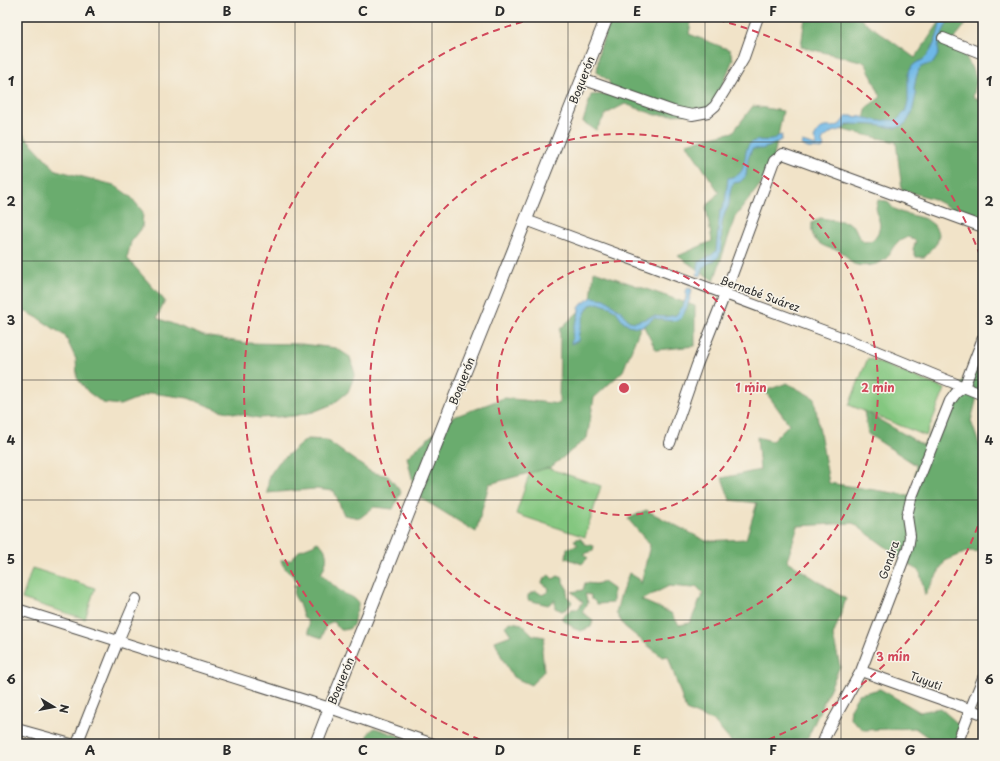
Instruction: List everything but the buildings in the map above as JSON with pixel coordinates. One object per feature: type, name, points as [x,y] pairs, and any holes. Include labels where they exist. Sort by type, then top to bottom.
[{"type":"street","name":"Boquerón","points":[[316,744],[607,17]]},
{"type":"street","points":[[582,79],[673,111],[692,114],[708,112],[715,106],[743,60],[758,17]]},
{"type":"street","points":[[943,38],[983,54]]},
{"type":"street","points":[[670,443],[697,365],[774,161],[783,154],[983,228]]},
{"type":"street","name":"Bernabé Suárez","points":[[526,220],[849,340],[983,395]]},
{"type":"street","name":"Gondra","points":[[822,744],[828,730],[861,671],[908,548],[910,536],[907,516],[911,499],[950,401],[956,393],[964,388],[983,338]]},
{"type":"street","points":[[77,744],[136,599]]},
{"type":"street","points":[[17,609],[330,708],[433,744]]},
{"type":"street","name":"Tuyuti","points":[[861,671],[983,714]]},
{"type":"street","points":[[957,744],[983,678]]},
{"type":"street","points":[[17,729],[71,744]]},
{"type":"green space","points":[[621,17],[692,17],[689,34],[730,50],[733,59],[711,114],[656,115],[625,104],[606,114],[596,130],[583,122],[591,95],[611,94],[609,81],[597,72],[599,51],[608,25]]},
{"type":"green space","points":[[805,17],[858,17],[915,58],[943,17],[970,17],[950,44],[962,49],[977,79],[973,97],[983,102],[983,225],[931,198],[902,190],[896,142],[839,129],[864,119],[867,107],[881,97],[865,62],[801,47]]},
{"type":"green space","points":[[753,106],[783,111],[771,171],[735,217],[714,281],[678,256],[712,241],[706,207],[719,192],[686,143],[733,132]]},
{"type":"green space","points":[[17,128],[56,170],[114,185],[131,197],[143,212],[142,228],[131,242],[127,258],[165,301],[157,318],[204,336],[246,343],[301,344],[336,348],[350,357],[355,374],[348,392],[333,404],[313,412],[294,416],[259,418],[219,410],[188,398],[151,393],[120,405],[103,403],[88,392],[77,378],[76,359],[65,336],[38,318],[17,307]]},
{"type":"green space","points":[[878,200],[887,201],[893,208],[900,212],[926,219],[934,225],[939,234],[937,243],[925,257],[916,257],[913,249],[916,241],[908,237],[897,243],[883,261],[872,265],[858,265],[852,263],[840,251],[820,244],[813,236],[812,223],[820,218],[848,222],[855,228],[859,237],[865,242],[873,240],[878,233],[880,225],[876,208]]},
{"type":"green space","points":[[594,271],[695,306],[695,346],[656,350],[642,323],[623,371],[594,398],[587,438],[551,467],[489,484],[476,532],[416,495],[407,457],[451,418],[504,398],[559,404],[560,329],[591,300]]},
{"type":"green space","points":[[983,350],[983,380],[981,381],[971,421],[983,455],[983,552],[969,551],[945,561],[925,595],[920,572],[853,523],[798,526],[787,561],[846,599],[833,636],[840,666],[805,744],[733,744],[714,722],[686,710],[668,656],[662,657],[624,626],[616,613],[629,573],[639,579],[641,584],[650,545],[628,519],[646,510],[706,541],[746,539],[757,503],[730,500],[722,478],[760,470],[757,437],[772,441],[789,424],[765,391],[787,383],[814,398],[829,483],[913,496],[916,465],[868,434],[864,411],[923,445]],"holes":[[[669,586],[693,588],[696,586],[703,593],[690,623],[679,625],[671,613],[641,600]]]},
{"type":"green space","points":[[868,358],[945,389],[926,436],[849,405]]},
{"type":"green space","points":[[307,439],[326,440],[371,472],[388,476],[401,492],[393,509],[374,507],[360,518],[344,515],[334,491],[315,489],[267,493],[269,476],[279,462]]},
{"type":"green space","points":[[533,463],[601,486],[585,537],[516,514]]},
{"type":"green space","points":[[580,538],[585,544],[594,546],[593,551],[583,554],[588,558],[582,564],[566,558],[567,548],[578,545],[574,540]]},
{"type":"green space","points":[[317,542],[323,547],[326,553],[325,565],[321,574],[342,592],[354,598],[358,603],[351,627],[340,630],[335,622],[331,622],[325,627],[322,638],[309,633],[309,625],[307,620],[304,618],[294,595],[294,585],[299,585],[295,578],[284,567],[281,560],[290,560],[300,550]]},
{"type":"green space","points":[[32,568],[95,588],[85,619],[22,599]]},
{"type":"green space","points":[[549,575],[553,579],[558,576],[563,578],[563,582],[568,590],[567,596],[572,602],[568,608],[562,611],[555,608],[555,600],[548,605],[528,600],[528,595],[536,591],[542,595],[548,592],[549,588],[542,583],[543,580]]},
{"type":"green space","points":[[603,582],[613,589],[613,603],[597,604],[591,598],[591,595],[585,594],[588,603],[582,612],[593,620],[591,627],[581,631],[575,629],[561,618],[572,609],[578,609],[583,602],[572,592],[583,590],[585,583],[596,584]]},
{"type":"green space","points":[[511,622],[522,624],[533,635],[545,637],[542,650],[544,671],[531,685],[513,677],[502,658],[495,641],[511,635],[505,626]]},
{"type":"green space","points":[[880,689],[920,712],[940,708],[963,728],[956,744],[937,744],[915,728],[864,730],[850,718],[851,707],[859,694]]},
{"type":"green space","points":[[375,728],[405,738],[406,744],[367,744],[369,733]]},
{"type":"water","points":[[944,17],[953,17],[948,21],[945,27],[938,46],[939,53],[933,63],[919,69],[914,89],[916,95],[912,113],[907,122],[896,128],[850,124],[843,129],[832,132],[823,139],[822,142],[824,147],[822,149],[808,148],[801,145],[802,142],[816,146],[814,138],[820,129],[824,127],[833,127],[840,124],[846,116],[862,117],[880,121],[897,120],[905,112],[908,102],[908,74],[913,65],[928,55],[933,47],[940,23]]},
{"type":"water","points":[[782,135],[781,140],[769,147],[752,149],[748,159],[746,176],[740,182],[734,183],[731,188],[729,206],[722,221],[720,253],[716,260],[707,264],[701,276],[697,275],[699,262],[716,251],[720,211],[725,202],[728,178],[737,175],[742,170],[749,144],[757,141],[773,140]]},
{"type":"water","points":[[688,288],[692,289],[690,297],[687,307],[680,318],[671,321],[654,318],[644,326],[637,327],[629,325],[623,321],[616,311],[610,307],[598,303],[590,305],[585,313],[579,331],[578,341],[571,344],[579,308],[592,297],[605,299],[621,311],[629,321],[635,322],[654,316],[666,317],[676,315],[683,306],[686,297],[686,290]]}]
